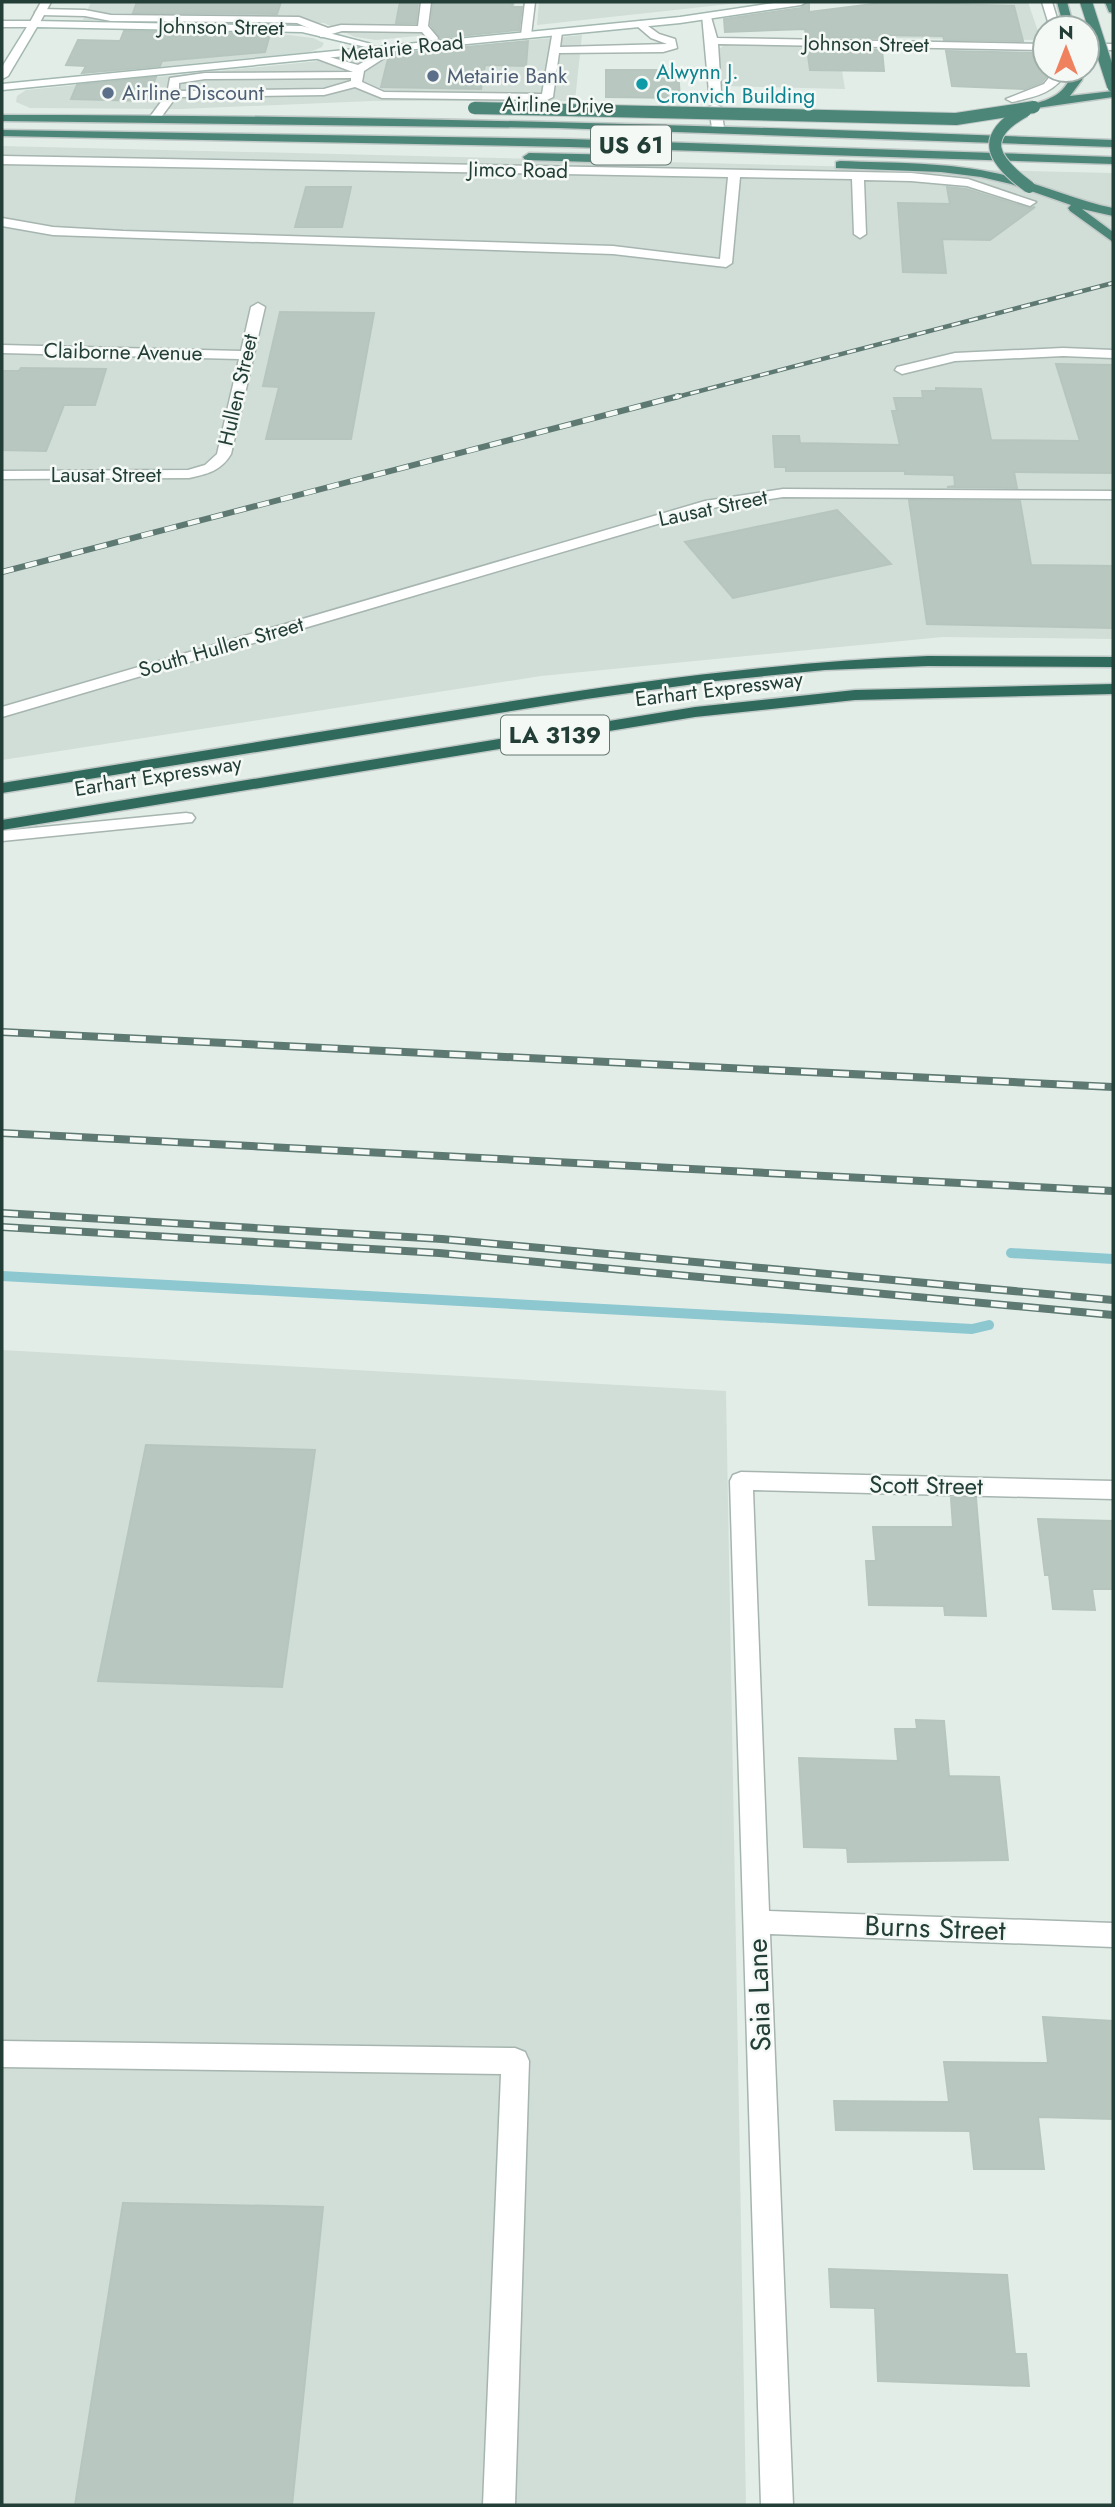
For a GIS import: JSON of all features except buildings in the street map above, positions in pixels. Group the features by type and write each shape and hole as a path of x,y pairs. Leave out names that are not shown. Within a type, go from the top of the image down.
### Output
{"highway":[{"path":"1086,2 1113,86"},
{"path":"1110,2 1113,10"},
{"path":"1061,100 1073,84"},
{"path":"155,118 368,108 474,108 956,119 1061,100 1113,94"},
{"path":"1029,187 1001,166 994,155 993,144 996,133 1005,123 1034,107"},
{"name":"Airline Drive","path":"2,118 155,118 718,128 1113,144"},
{"name":"Airline Drive","path":"2,133 782,149 1113,161"},
{"path":"149,135 249,146 388,153"},
{"path":"471,155 819,164 955,171 1000,178 1063,201 1113,212"},
{"path":"1063,201 1113,238"},
{"name":"Earhart Expressway","path":"2,788 572,696 716,676 825,665 928,661 1113,662"},
{"name":"Earhart Expressway","path":"2,825 695,712 855,695 1113,689"}],"street":[{"path":"426,2 425,29 438,44"},
{"path":"526,35 530,2"},
{"name":"Metairie Road","path":"2,87 173,75 315,56 706,17 801,2"},
{"path":"2,76 43,7 111,18 246,23"},
{"path":"706,17 712,41 715,92"},
{"name":"Johnson Street","path":"2,24 246,23 302,29 368,44 438,44"},
{"path":"554,50 663,49 673,46 671,41 655,36 641,24"},
{"path":"315,56 333,46 327,35 341,28 425,29"},
{"path":"315,56 358,75 382,94 547,97 557,32"},
{"name":"Johnson Street","path":"712,41 1031,47"},
{"path":"173,94 324,92 358,75 391,49"},
{"path":"155,118 173,94 173,75 358,75"},
{"path":"1012,99 1052,84"},
{"path":"715,107 718,128"},
{"name":"Jimco Road","path":"2,160 858,176 904,182 968,183 1030,202"},
{"path":"2,222 53,231 613,250 726,263 734,174"},
{"path":"858,176 860,233"},
{"name":"Hullen Street","path":"210,468 219,462 224,454 258,307"},
{"name":"Claiborne Avenue","path":"2,349 245,355"},
{"path":"902,370 955,357 1052,353 1113,354"},
{"name":"Lausat Street","path":"2,475 154,476 189,474 210,468"},
{"name":"Lausat Street","path":"326,616 710,504 783,494 1113,495"},
{"name":"South Hullen Street","path":"2,712 326,616"},
{"path":"2,836 186,818"},
{"name":"Scott Street","path":"741,1484 741,1481 1113,1490"},
{"name":"Saia Lane","path":"741,1484 777,2505"},
{"name":"Burns Street","path":"756,1922 1113,1935"},
{"path":"2,2054 515,2061 499,2505"}],"shaded area":[{"path":"91,2 515,2 511,27 376,40 355,37 324,23 83,20"},
{"path":"539,2 748,2 537,25"},
{"path":"875,2 1028,2 1032,14 1031,40 894,38 895,6"},
{"path":"125,31 280,34 313,38 324,43 322,47 310,52 108,72"},
{"path":"582,35 575,101 372,101 180,109 30,108 16,102 17,96 26,90"},
{"path":"726,44 838,46 845,89 720,86 719,49"},
{"path":"2,146 1113,173 1113,639 943,637 541,676 2,760"},
{"path":"2,1350 726,1391 746,2505 2,2505"}],"waterway":[{"path":"1011,1253 1113,1259"},
{"path":"2,1276 972,1329 989,1325"}],"railway":[{"path":"673,398 1113,283"},
{"path":"2,572 679,396"},
{"path":"2,1032 1113,1087"},
{"path":"2,1133 1113,1191"},
{"path":"2,1213 442,1239 1113,1300"},
{"path":"2,1227 439,1253 1113,1315"}],"place":[{"name":"Metairie Bank","path":"433,76"},
{"name":"Alwynn J. Cronvich Building","path":"642,84"},
{"name":"Airline Discount","path":"108,93"}]}
